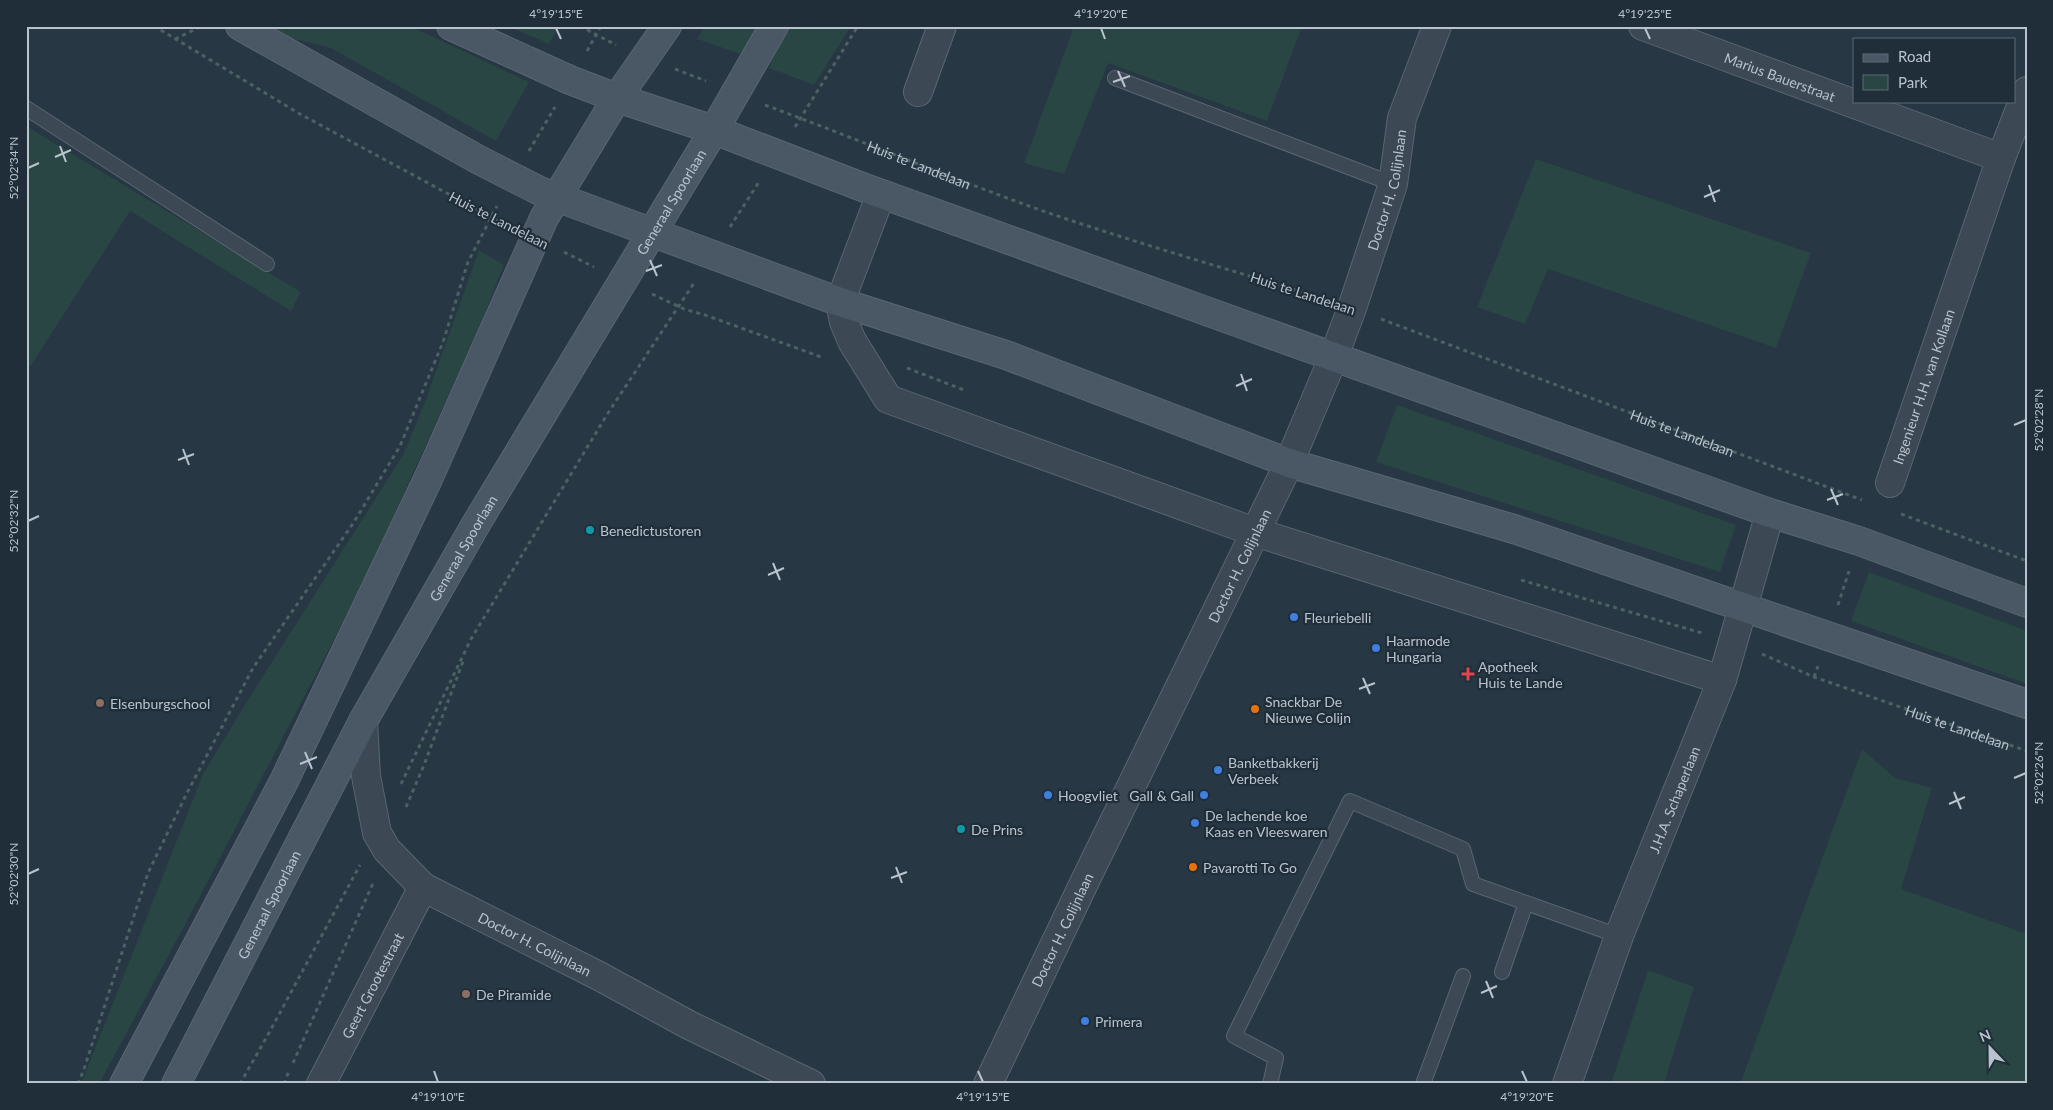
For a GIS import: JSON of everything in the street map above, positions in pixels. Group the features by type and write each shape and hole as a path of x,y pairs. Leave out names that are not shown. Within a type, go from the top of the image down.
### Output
{"street":[{"path":"240,26 513,178 556,197 840,302 1006,355 1289,463 1514,529 2027,704"},
{"path":"451,26 570,80 617,98 714,130 881,194 1770,512 1859,541 2027,603"},
{"path":"124,1084 284,781 428,479 535,239 556,197 617,98 644,57 668,26"},
{"name":"Generaal Spoorlaan","path":"176,1084 363,720 476,524 714,130 774,26"},
{"path":"918,92 942,26"},
{"name":"Doctor H. Colijnlaan","path":"988,1084 1289,463 1352,308 1393,184 1402,118 1436,26"},
{"name":"Marius Bauerstraat","path":"1643,26 2001,158"},
{"name":"Ingenieur H.H. van Kollaan","path":"1890,483 2001,158 2027,91"},
{"path":"881,194 840,302 840,311 847,330 888,399 1255,532 1722,680"},
{"name":"J.H.A. Schaperlaan","path":"1567,1084 1619,936 1722,680 1770,512"},
{"name":"Doctor H. Colijnlaan","path":"363,720 366,776 377,833 387,850 423,887 599,976 689,1025 811,1084"},
{"name":"Geert Grootestraat","path":"321,1084 423,887"}],"lane":[{"path":"1115,78 1393,184"},
{"path":"26,108 267,264"},
{"path":"1270,1084 1276,1058 1234,1036 1350,801 1463,849 1473,884 1619,936"},
{"path":"1502,972 1526,903"},
{"path":"1423,1084 1463,976"}],"path":[{"name":"Huis te Landelaan","path":"154,26 300,114 490,218 679,307 827,359 904,367 968,391"},
{"name":"Huis te Landelaan","path":"580,26 625,50 887,151 930,170 1042,210 1352,308 1872,504"},
{"path":"78,1084 148,873 187,793 253,668 354,522 400,446 443,342 468,262 490,218 602,26"},
{"path":"471,639 608,413 712,256 858,26"},
{"path":"175,39 200,27"},
{"name":"Ingenieur H.H. van Kollaan","path":"1872,504 1890,483"},
{"path":"1899,514 2027,561"},
{"path":"1814,677 1859,541"},
{"name":"Huis te Landelaan","path":"1513,577 1732,641 1814,677 2027,751"}],"green space":[{"path":"270,26 410,26 529,82 496,141 331,48 291,38"},
{"path":"508,26 559,26 549,44"},
{"path":"705,26 764,26 746,56 697,39"},
{"path":"785,26 851,26 814,85 769,68"},
{"path":"1074,26 1302,26 1267,121 1108,63 1064,174 1024,163"},
{"path":"26,126 301,292 291,311 130,211 30,367 26,361"},
{"path":"1536,159 1811,253 1776,348 1548,269 1525,324 1477,307"},
{"path":"479,250 504,265 478,330 360,590 186,923 99,1084 81,1084 203,774 403,455 425,402"},
{"path":"1397,405 1736,525 1720,572 1376,462"},
{"path":"1869,572 2027,631 2027,684 1851,621"},
{"path":"1862,749 1895,778 1932,788 1901,889 2027,934 2027,1084 1740,1084"},
{"path":"1648,970 1694,987 1664,1084 1611,1084"}],"place":[{"name":"Benedictustoren","path":"590,530"},
{"name":"Fleuriebelli","path":"1294,617"},
{"name":"Haarmode Hungaria","path":"1376,648"},
{"name":"Apotheek Huis te Lande","path":"1468,674"},
{"name":"Elsenburgschool","path":"100,703"},
{"name":"Snackbar De Nieuwe Colijn","path":"1255,709"},
{"name":"Banketbakkerij Verbeek","path":"1218,770"},
{"name":"Hoogvliet","path":"1048,795"},
{"name":"Gall & Gall","path":"1204,795"},
{"name":"De lachende koe Kaas en Vleeswaren","path":"1195,823"},
{"name":"De Prins","path":"961,829"},
{"name":"Pavarotti To Go","path":"1193,867"},
{"name":"De Piramide","path":"466,994"},
{"name":"Primera","path":"1085,1021"}]}
